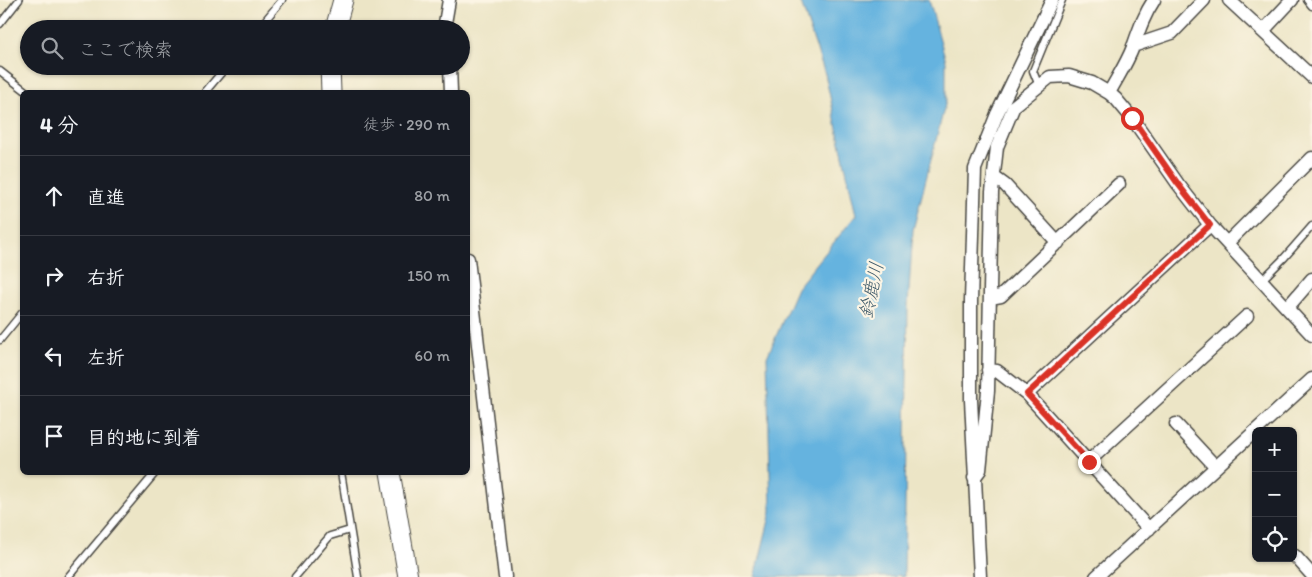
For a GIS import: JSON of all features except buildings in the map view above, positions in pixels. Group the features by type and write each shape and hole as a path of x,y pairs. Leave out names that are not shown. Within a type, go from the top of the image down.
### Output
{"street":[{"path":"337,20 343,0"},
{"path":"446,20 449,0"},
{"path":"980,577 970,400 975,169 996,114 1052,0"},
{"path":"1109,93 1133,46 1146,12 1154,0"},
{"path":"1133,46 1172,33 1204,0"},
{"path":"1230,0 1312,77"},
{"path":"1263,31 1292,0"},
{"path":"330,75 331,90"},
{"path":"450,75 451,90"},
{"path":"974,478 980,470 988,370 994,177 997,147 1014,106 1050,76 1069,76 1092,83 1109,93 1132,118 1174,179 1210,225 1312,335"},
{"path":"1227,243 1312,158"},
{"path":"994,177 1006,185 1058,242"},
{"path":"990,298 1001,296 1119,184"},
{"path":"1027,394 1210,225"},
{"path":"470,276 505,577"},
{"path":"1287,308 1312,281"},
{"path":"1089,462 1247,316"},
{"path":"988,370 997,371 1027,394 1149,529"},
{"path":"1096,577 1312,379"},
{"path":"1176,424 1216,467"},
{"path":"391,475 408,577"},
{"path":"1297,558 1312,575"}],"lane":[{"path":"0,24 20,0"},
{"path":"265,20 282,0"},
{"path":"1039,86 1032,71 1062,0"},
{"path":"1306,0 1312,6"},
{"path":"0,71 24,90"},
{"path":"207,90 219,75"},
{"path":"1262,280 1312,226"},
{"path":"0,340 20,315"},
{"path":"68,577 153,475"},
{"path":"341,475 358,577"},
{"path":"295,577 330,536 350,530"}],"water":[{"name":"鈴鹿川","path":"800,0 929,0 946,61 946,101 913,230 908,305 904,577 897,575 895,577 755,577 771,512 767,357 797,288 856,215 825,74"}],"route":[{"path":"1089,462 1027,394 1210,225 1178,184 1132,118"}]}
